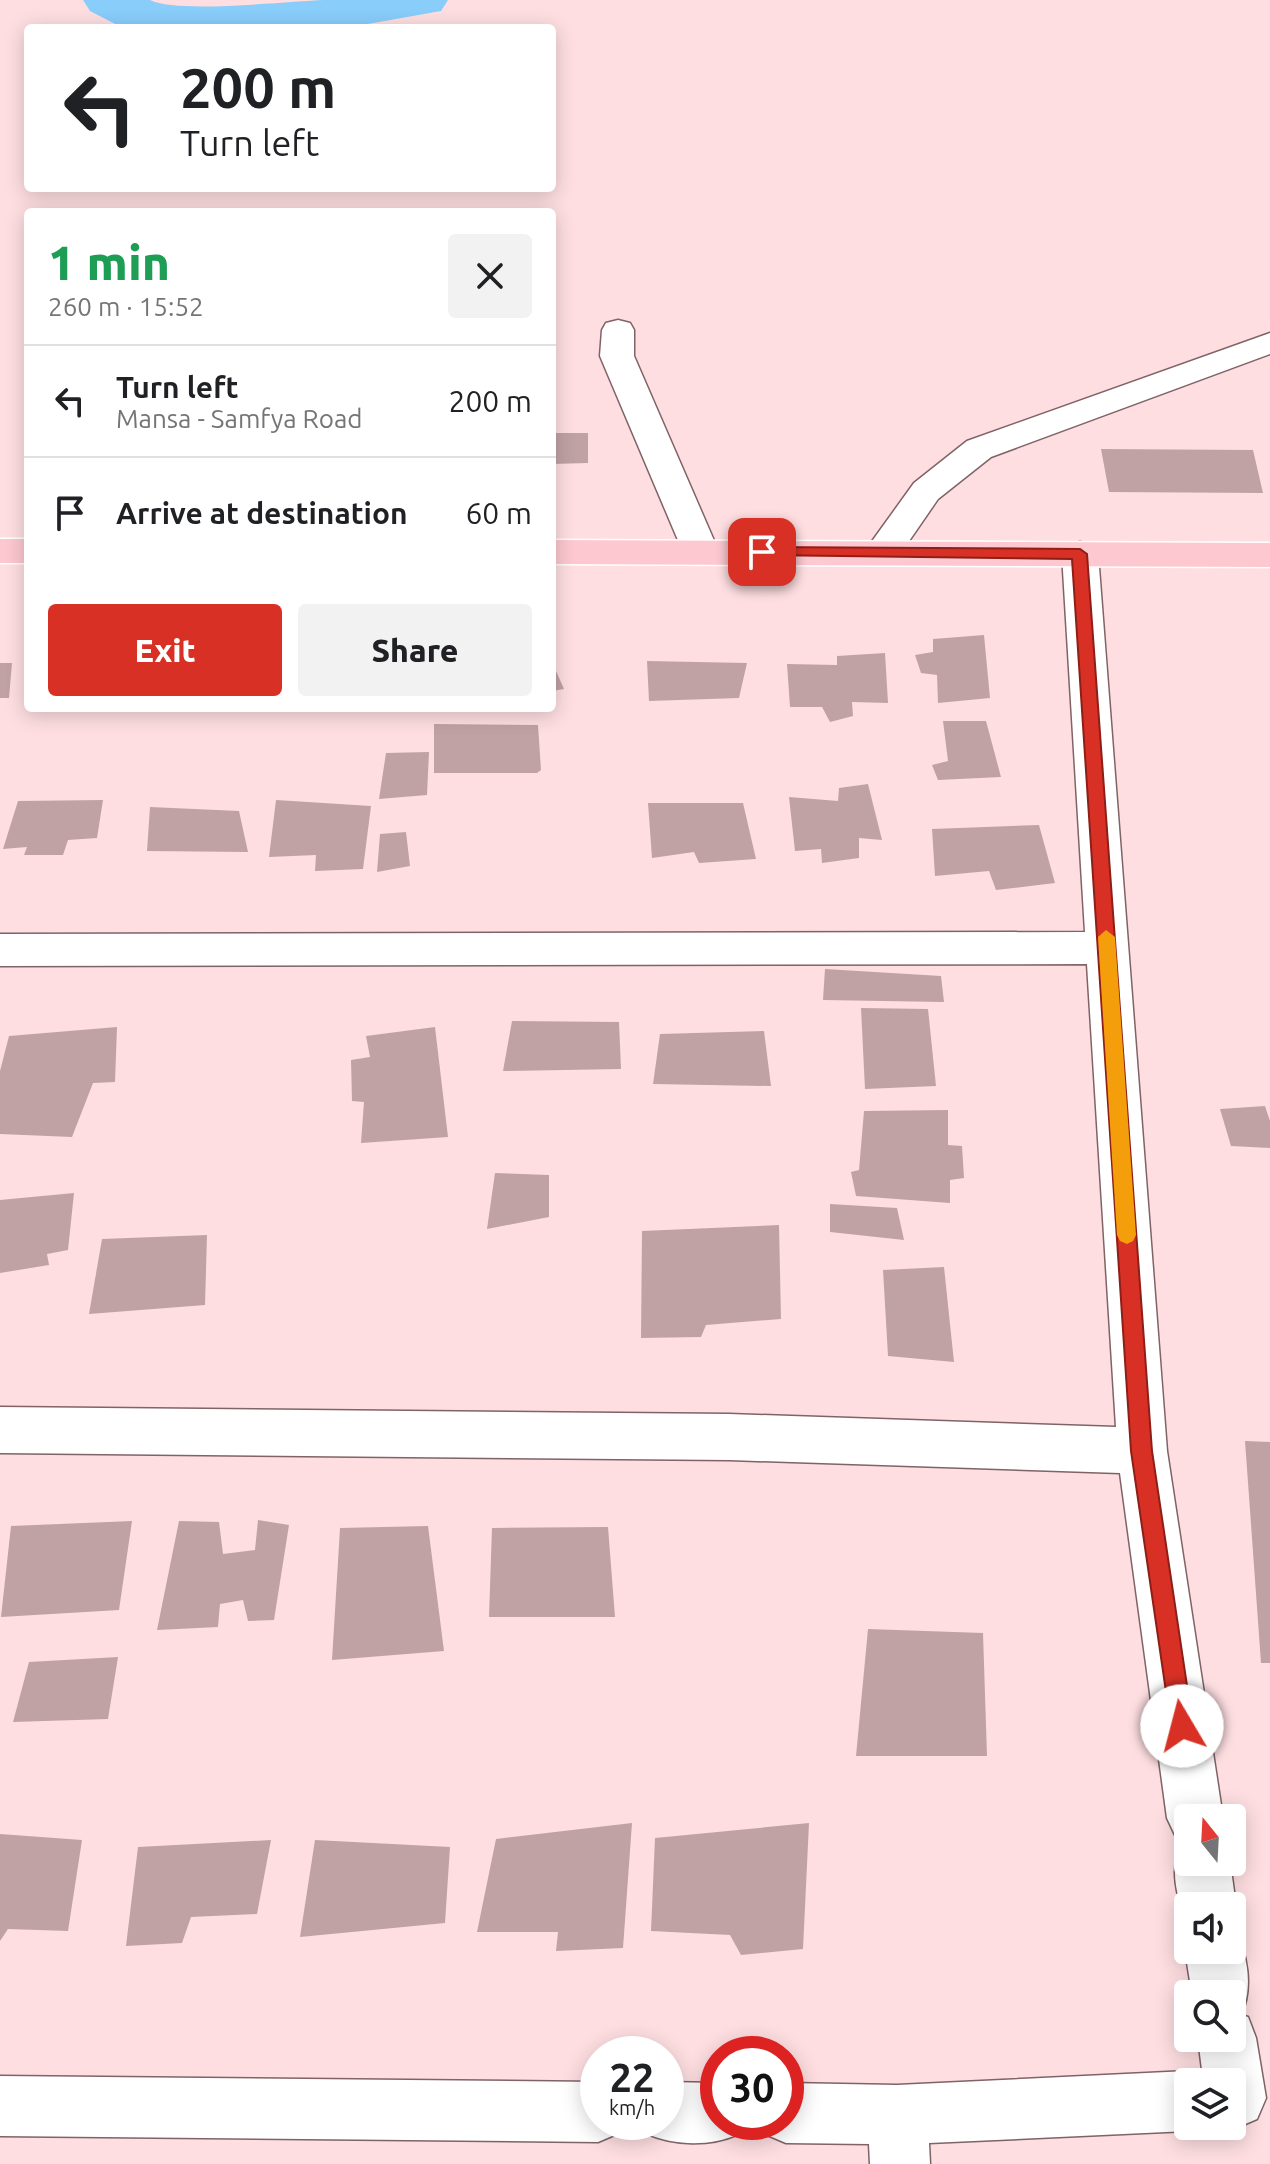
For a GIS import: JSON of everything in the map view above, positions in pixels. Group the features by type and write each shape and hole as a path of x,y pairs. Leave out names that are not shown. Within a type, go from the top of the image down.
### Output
{"main road":[{"path":"0,551 24,551"},
{"path":"556,552 1270,555"}],"street":[{"path":"618,330 617,356 701,552"},
{"path":"883,551 926,491 979,449 1270,343"},
{"path":"1080,554 1142,1451 1193,1804"},
{"path":"0,950 1107,948"},
{"path":"0,1430 729,1437 1142,1451"},
{"path":"0,2106 580,2112"},
{"path":"804,2117 898,2139 1174,2106"}],"building":[{"path":"556,433 588,433 588,463 556,464"},
{"path":"1101,449 1253,450 1263,493 1109,492"},
{"path":"984,635 990,698 938,703 937,675 921,673 915,655 933,652 933,639"},
{"path":"885,653 888,703 852,702 853,716 830,722 822,707 790,707 787,664 837,665 837,656"},
{"path":"647,661 747,663 739,698 649,701"},
{"path":"0,663 12,663 9,698 0,698"},
{"path":"556,671 564,689 556,690"},
{"path":"943,721 986,721 1001,777 938,780 932,765 948,761"},
{"path":"434,724 538,725 541,770 537,773 434,773"},
{"path":"429,752 427,795 379,799 386,753"},
{"path":"868,784 882,840 859,838 859,858 822,863 821,849 795,851 789,797 838,801 839,788"},
{"path":"103,800 97,838 68,840 63,855 24,855 27,847 3,849 18,801"},
{"path":"276,800 371,806 363,869 315,871 316,855 269,857"},
{"path":"648,803 743,803 756,859 699,863 694,852 652,858"},
{"path":"150,807 239,811 248,852 147,851"},
{"path":"1039,825 1055,883 996,890 989,871 935,876 932,829"},
{"path":"406,832 410,866 377,872 380,834"},
{"path":"825,969 941,976 944,1002 823,1000"},
{"path":"861,1008 928,1009 936,1086 865,1089"},
{"path":"512,1021 619,1022 621,1069 503,1071"},
{"path":"117,1027 115,1082 93,1083 72,1137 0,1134 0,1071 9,1036"},
{"path":"435,1027 448,1137 361,1143 364,1102 352,1101 351,1060 370,1057 366,1036"},
{"path":"764,1031 771,1086 653,1084 660,1034"},
{"path":"1265,1106 1270,1121 1270,1148 1231,1146 1220,1109"},
{"path":"948,1110 948,1145 962,1146 964,1178 950,1180 950,1203 856,1196 851,1172 859,1170 864,1111"},
{"path":"495,1173 549,1175 549,1217 487,1229"},
{"path":"74,1193 68,1250 47,1254 49,1265 0,1273 0,1200"},
{"path":"830,1204 897,1208 904,1240 830,1232"},
{"path":"779,1225 781,1319 706,1325 701,1337 641,1338 642,1231"},
{"path":"207,1235 205,1305 89,1314 102,1239"},
{"path":"944,1267 954,1362 888,1356 883,1270"},
{"path":"1245,1441 1270,1442 1270,1663 1261,1663"},
{"path":"258,1520 289,1525 274,1620 248,1621 243,1600 220,1604 218,1627 157,1630 179,1521 219,1522 223,1554 255,1550"},
{"path":"132,1521 119,1610 1,1617 11,1526"},
{"path":"428,1526 444,1651 332,1660 340,1528"},
{"path":"608,1527 615,1617 489,1617 492,1528"},
{"path":"868,1629 983,1633 987,1756 856,1756"},
{"path":"118,1657 108,1719 13,1722 29,1662"},
{"path":"632,1823 623,1948 556,1951 558,1932 477,1932 496,1839"},
{"path":"809,1823 803,1949 741,1955 730,1935 651,1931 655,1838"},
{"path":"0,1834 82,1840 68,1931 8,1929 0,1941"},
{"path":"271,1840 257,1914 191,1917 182,1943 126,1946 138,1847"},
{"path":"315,1840 450,1847 445,1923 300,1937"}],"waterway":[{"path":"109,0 149,20 214,21 313,17 422,0"}],"slow traffic":[{"path":"1106,937 1127,1235"}],"route":[{"path":"762,552 1080,554 1142,1451 1182,1726"}]}
